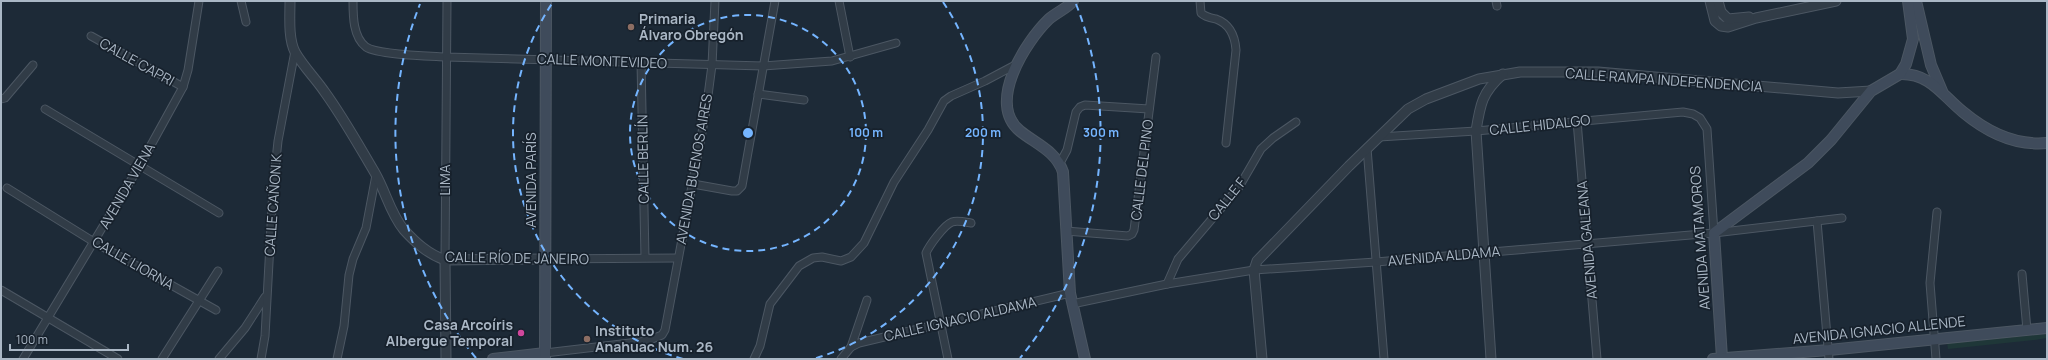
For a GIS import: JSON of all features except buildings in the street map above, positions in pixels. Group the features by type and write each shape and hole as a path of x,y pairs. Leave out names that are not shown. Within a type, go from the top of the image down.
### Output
{"main road":[{"name":"AVENIDA PARÍS","path":"545,356 544,259 546,1"},
{"path":"1076,1 1061,9 1036,35 1017,64 1008,88 1006,99 1012,121 1018,130 1051,153 1060,163 1064,182 1070,293 1085,359"},
{"path":"1714,233 1814,158 1831,140 1871,91 1900,74 1906,64 1913,39 1908,1"},
{"path":"1916,1 1931,65 1942,92"},
{"path":"1900,74 1913,74 1924,79 1942,92 1964,113 1998,135 2015,142 2031,145 2047,143"},
{"name":"AVENIDA MATAMOROS","path":"1714,233 1719,359"},
{"name":"AVENIDA IGNACIO ALLENDE","path":"1719,359 1829,354 1935,339 2047,328"},
{"path":"493,359 545,356"}],"street":[{"name":"AVENIDA VIENA","path":"23,359 140,165 183,87 188,70 199,1"},
{"path":"241,1 246,22"},
{"path":"290,1 292,41 295,51"},
{"name":"CALLE MONTEVIDEO","path":"353,1 354,26 358,38 367,48 446,57 763,66 818,63 850,57 896,43"},
{"name":"LIMA","path":"446,359 445,260 447,1"},
{"name":"AVENIDA BUENOS AIRES","path":"545,356 648,342 662,335 665,330 712,65 715,1"},
{"path":"692,184 732,191 740,190 775,1"},
{"path":"839,1 850,57"},
{"path":"1200,1 1201,13 1224,23 1234,35 1236,50 1226,143"},
{"path":"1710,1 1715,21 1721,26 1728,27 1756,18 1836,1"},
{"path":"1718,1 1724,16 1728,19 1756,18"},
{"name":"CALLE CAPRI","path":"91,36 183,87"},
{"name":"CALLE RÍO DE JANEIRO","path":"295,51 324,91 376,175 395,217 404,229 430,254 445,260 645,257 678,258"},
{"name":"CALLE CAÑON K","path":"261,359 265,336 266,297 278,141 295,51"},
{"path":"1060,163 1067,150 1076,112 1080,107 1085,105 1149,109 1156,57"},
{"name":"CALLE BERLÍN","path":"641,62 645,257"},
{"path":"754,359 760,346 770,304 799,266 813,258 822,257 841,261 851,257 864,243 894,182 928,130 944,101 950,96 985,81 1017,64"},
{"path":"1,99 5,98 33,65"},
{"name":"CALLE RAMPA INDEPENDENCIA","path":"1254,270 1256,261 1367,148 1408,109 1419,102 1479,79 1503,74 1536,71 1610,73 1820,92 1871,91"},
{"path":"1491,359 1476,132 1481,106 1486,91 1503,74"},
{"path":"758,94 804,100"},
{"path":"45,109 219,213"},
{"name":"CALLE DEL PINO","path":"1066,231 1128,236 1132,234 1134,230 1149,109"},
{"name":"CALLE HIDALGO","path":"1379,137 1476,132 1577,121 1683,112 1693,114 1700,118"},
{"name":"AVENIDA MATAMOROS","path":"1700,118 1708,129 1714,233"},
{"name":"AVENIDA GALEANA","path":"1577,121 1597,359"},
{"name":"CALLE F","path":"1166,284 1178,259 1239,187 1264,146 1296,122"},
{"path":"1367,148 1384,359"},
{"path":"337,359 344,326 349,275 353,259 366,228 376,175"},
{"name":"CALLE LIORNA","path":"7,188 94,242 216,310"},
{"path":"1936,359 1930,283 1937,212"},
{"name":"AVENIDA ALDAMA","path":"1072,304 1166,284 1254,270 1376,262 1587,242 1714,233 1842,218"},
{"path":"948,359 926,253 928,248 948,225 957,221 971,223"},
{"path":"1817,221 1829,354"},
{"path":"1254,270 1262,359"},
{"path":"162,359 218,271"},
{"path":"2022,274 2027,330"},
{"path":"1,290 118,359"},
{"name":"CALLE IGNACIO ALDAMA","path":"851,347 859,343 940,323 1070,293"},
{"path":"219,359 245,328 266,297"},
{"path":"841,359 851,347 856,327 867,300"}],"green space":[{"path":"2047,334 2047,338 2035,340 1948,349 1947,343"}],"place":[{"name":"Primaria Álvaro Obregón","path":"631,27"},
{"name":"Casa Arcoíris Albergue Temporal","path":"521,333"},
{"name":"Instituto Anahuac Num. 26","path":"587,339"}]}
